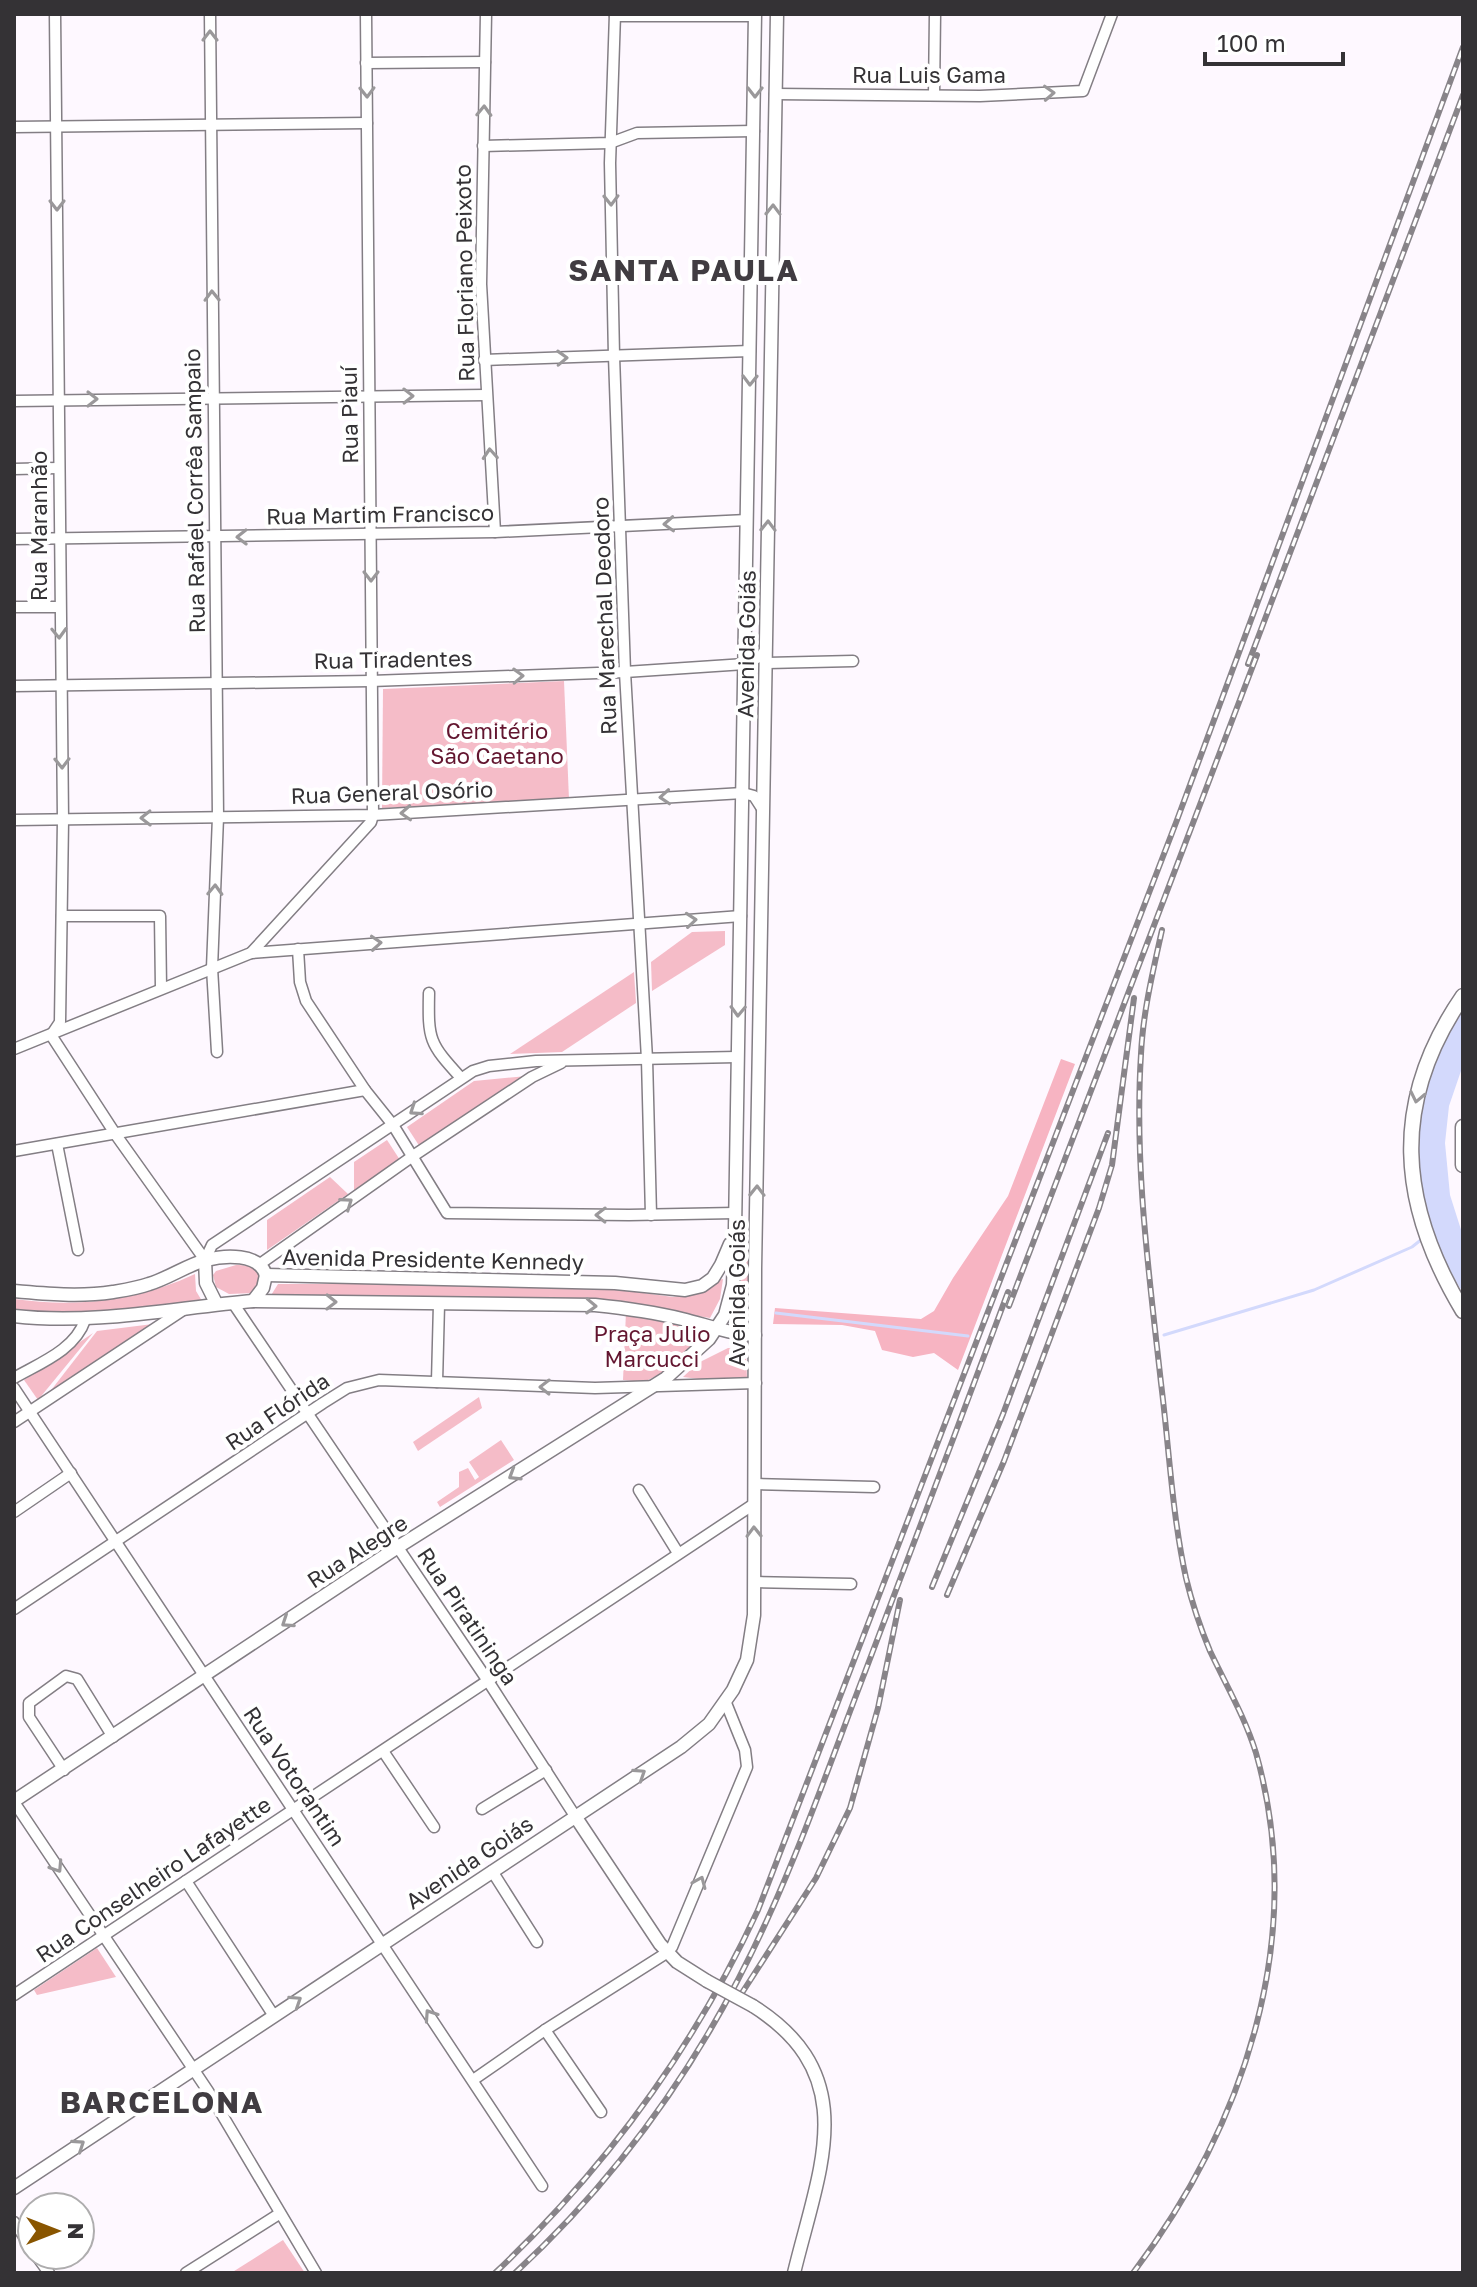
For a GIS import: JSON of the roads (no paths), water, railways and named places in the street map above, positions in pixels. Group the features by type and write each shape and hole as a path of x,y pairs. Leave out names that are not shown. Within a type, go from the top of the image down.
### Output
{"highway":[{"path":"1463,996 1444,1024 1426,1063 1412,1124 1410,1149 1421,1224 1446,1283 1463,1311"},
{"path":"1463,1127 1463,1165"}],"main road":[{"name":"Avenida Goiás","path":"14,2188 689,1742 726,1703 741,1675 752,1640 755,1582 755,1269 777,14"},
{"name":"Avenida Goiás","path":"716,1330 732,1295 735,1230 755,15"},
{"path":"735,1213 750,1218 755,1269"},
{"name":"Avenida Presidente Kennedy","path":"14,1291 54,1295 109,1293 151,1284 205,1260 247,1259 263,1269 615,1283 685,1290 702,1286 713,1278 735,1230"},
{"path":"205,1260 206,1283 216,1303"},
{"path":"253,1301 263,1288 263,1269"},
{"name":"Avenida Presidente Kennedy","path":"14,1316 85,1320 253,1301 614,1307 677,1318 716,1330 755,1335"},
{"name":"Rua Alegre","path":"14,1802 398,1547 651,1388 680,1366 716,1330"},
{"name":"Rua Piratininga","path":"575,1816 677,1962 774,2019 802,2047 819,2080 825,2109 823,2153 794,2273"}],"street":[{"name":"Rua Maranhão","path":"51,1035 60,1022 63,820 55,14"},
{"name":"Rua Rafael Corrêa Sampaio","path":"210,14 218,817 212,968 217,1052"},
{"name":"Rua Piauí","path":"366,14 373,815"},
{"name":"Rua Floriano Peixoto","path":"486,14 481,284 495,532"},
{"path":"934,95 935,14"},
{"name":"Rua Luis Gama","path":"775,94 934,95 1083,91 1112,14"},
{"path":"615,15 755,15"},
{"name":"Rua Marechal Deodoro","path":"615,15 610,143 614,356 631,800 647,1059 651,1215"},
{"path":"366,63 485,62"},
{"path":"14,127 367,123"},
{"path":"483,146 610,143 637,133 754,131"},
{"path":"484,360 750,351"},
{"path":"14,401 486,395"},
{"path":"14,469 58,468"},
{"name":"Rua Martim Francisco","path":"14,539 495,532 747,520"},
{"path":"14,607 59,607"},
{"path":"745,664 761,656 767,647"},
{"path":"767,663 853,661"},
{"name":"Rua Tiradentes","path":"14,686 371,681 625,672 745,664"},
{"path":"743,793 754,796 763,811"},
{"name":"Rua General Osório","path":"14,820 373,815 743,793"},
{"path":"251,953 366,829 373,815"},
{"path":"62,916 160,916 161,988"},
{"path":"14,1049 251,953 741,916"},
{"path":"298,949 300,982 306,1001 365,1090 393,1125 447,1213 735,1213"},
{"path":"429,993 431,1040 461,1078"},
{"path":"51,1035 116,1135 205,1260 212,1245 480,1068 566,1060 737,1057"},
{"path":"263,1269 413,1156 532,1077 566,1060"},
{"path":"520,1062 529,1069 532,1077"},
{"path":"14,1151 365,1090"},
{"path":"57,1144 78,1250"},
{"name":"Rua Piratininga","path":"233,1303 488,1681 575,1816"},
{"path":"437,1382 439,1304"},
{"path":"14,1422 188,1307"},
{"path":"14,1378 69,1345 78,1337 85,1320"},
{"name":"Rua Flórida","path":"14,1609 347,1388 362,1382 401,1380 537,1387 651,1388 756,1383"},
{"name":"Rua Votorantim","path":"14,1388 295,1808 381,1944 542,2186"},
{"path":"14,1512 71,1473"},
{"path":"754,1484 874,1487"},
{"path":"639,1490 678,1553"},
{"name":"Rua Conselheiro Lafayette","path":"14,1995 754,1504"},
{"path":"755,1582 851,1584"},
{"path":"64,1770 29,1717 27,1708 29,1703 66,1676 77,1679 113,1737"},
{"path":"473,2080 668,1952 677,1939 747,1767 745,1750 726,1703"},
{"path":"383,1751 434,1827"},
{"path":"482,1809 546,1770"},
{"path":"14,1802 193,2069 316,2273"},
{"path":"492,1871 537,1942"},
{"path":"186,1881 274,2016"},
{"path":"545,2030 601,2112"},
{"path":"186,2273 279,2214"}],"water":[{"path":"1463,1011 1463,1065 1449,1106 1445,1143 1450,1195 1463,1236 1463,1293 1444,1258 1430,1222 1421,1187 1418,1152 1420,1117 1428,1082 1443,1046"}],"waterway":[{"path":"1164,1335 1314,1290 1412,1247 1422,1239"},
{"path":"776,1313 968,1336"}],"railway":[{"path":"495,2273 574,2192 644,2104 705,2010 758,1910 1177,820 1463,47"},
{"path":"1248,664 1463,95"},
{"path":"1009,1306 1257,655"},
{"path":"1133,2273 1173,2215 1207,2155 1235,2092 1256,2026 1269,1959 1274,1891 1270,1822 1256,1753 1196,1615 1181,1554 1174,1505 1148,1260 1139,1136 1142,1038 1162,930"},
{"path":"947,1595 1004,1461 1099,1208 1112,1165 1134,998"},
{"path":"932,1587 1003,1414 1108,1133"},
{"path":"515,2273 554,2235 626,2153 689,2064 743,1969 806,1828 1008,1292"},
{"path":"740,1996 816,1878 850,1808 878,1708 900,1600"}],"district":[{"name":"SANTA PAULA","path":"684,270"},
{"name":"BARCELONA","path":"162,2102"}],"park label":[{"name":"Cemitério São Caetano","path":"497,742"},
{"name":"Praça Julio Marcucci","path":"652,1346"}]}
